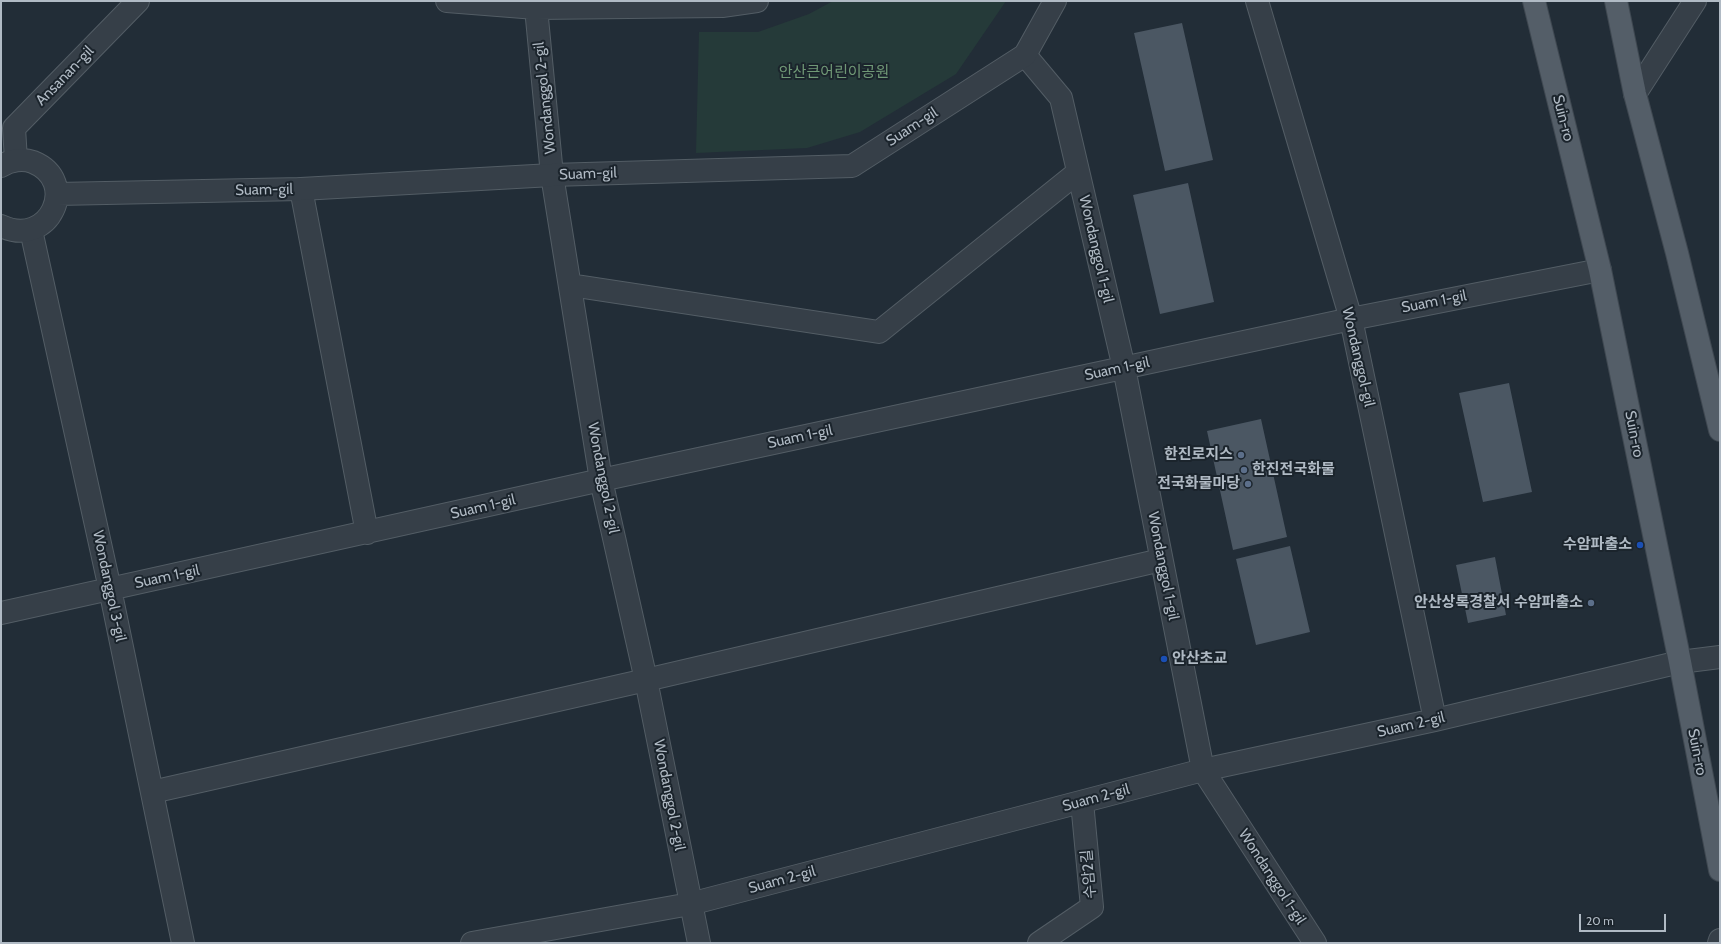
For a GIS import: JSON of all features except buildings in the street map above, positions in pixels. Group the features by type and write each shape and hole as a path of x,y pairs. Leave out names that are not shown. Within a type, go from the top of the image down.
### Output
{"main road":[{"name":"Suin-ro","path":"1534,1 1600,270 1680,662 1720,870"},
{"path":"1616,1 1635,94 1677,253 1720,430"}],"street":[{"name":"Ansanan-gil","path":"9,163 14,128 138,1"},
{"path":"447,1 536,8 722,6 757,1"},
{"name":"Suam-gil","path":"57,194 301,189 552,175 852,166 1025,55 1055,1"},
{"name":"Wondanggol-gil","path":"1257,1 1351,319 1434,720"},
{"path":"1635,94 1694,1"},
{"name":"Wondanggol 2-gil","path":"536,8 552,175 601,480 646,680 699,943"},
{"name":"Wondanggol 1-gil","path":"1025,55 1061,98 1124,368 1203,770 1315,943"},
{"path":"1,226 10,230 20,231 31,230 42,225 50,216 55,206 57,194 54,182 48,172 39,165 28,160 9,163"},
{"path":"570,285 878,332 1078,172"},
{"path":"301,189 367,533"},
{"name":"Wondanggol 3-gil","path":"31,230 110,589 183,943"},
{"name":"Suam 1-gil","path":"1,613 601,480 1351,319 1600,270"},
{"path":"152,792 646,680 1162,560"},
{"name":"Suam 2-gil","path":"472,943 690,904 1203,770 1434,720 1680,662 1720,657"},
{"name":"수암2길","path":"1039,943 1092,907 1082,802"}],"green space":[{"name":"안산큰어린이공원","path":"833,1 1006,1 956,74 860,132 807,148 696,153 699,32 758,32 809,14"}],"place":[{"name":"한진로지스","path":"1241,455"},
{"name":"한진전국화물","path":"1244,470"},
{"name":"전국화물마당","path":"1248,484"},
{"name":"수암파출소","path":"1640,545"},
{"name":"안산상록경찰서 수암파출소","path":"1591,603"},
{"name":"안산초교","path":"1164,659"}]}
